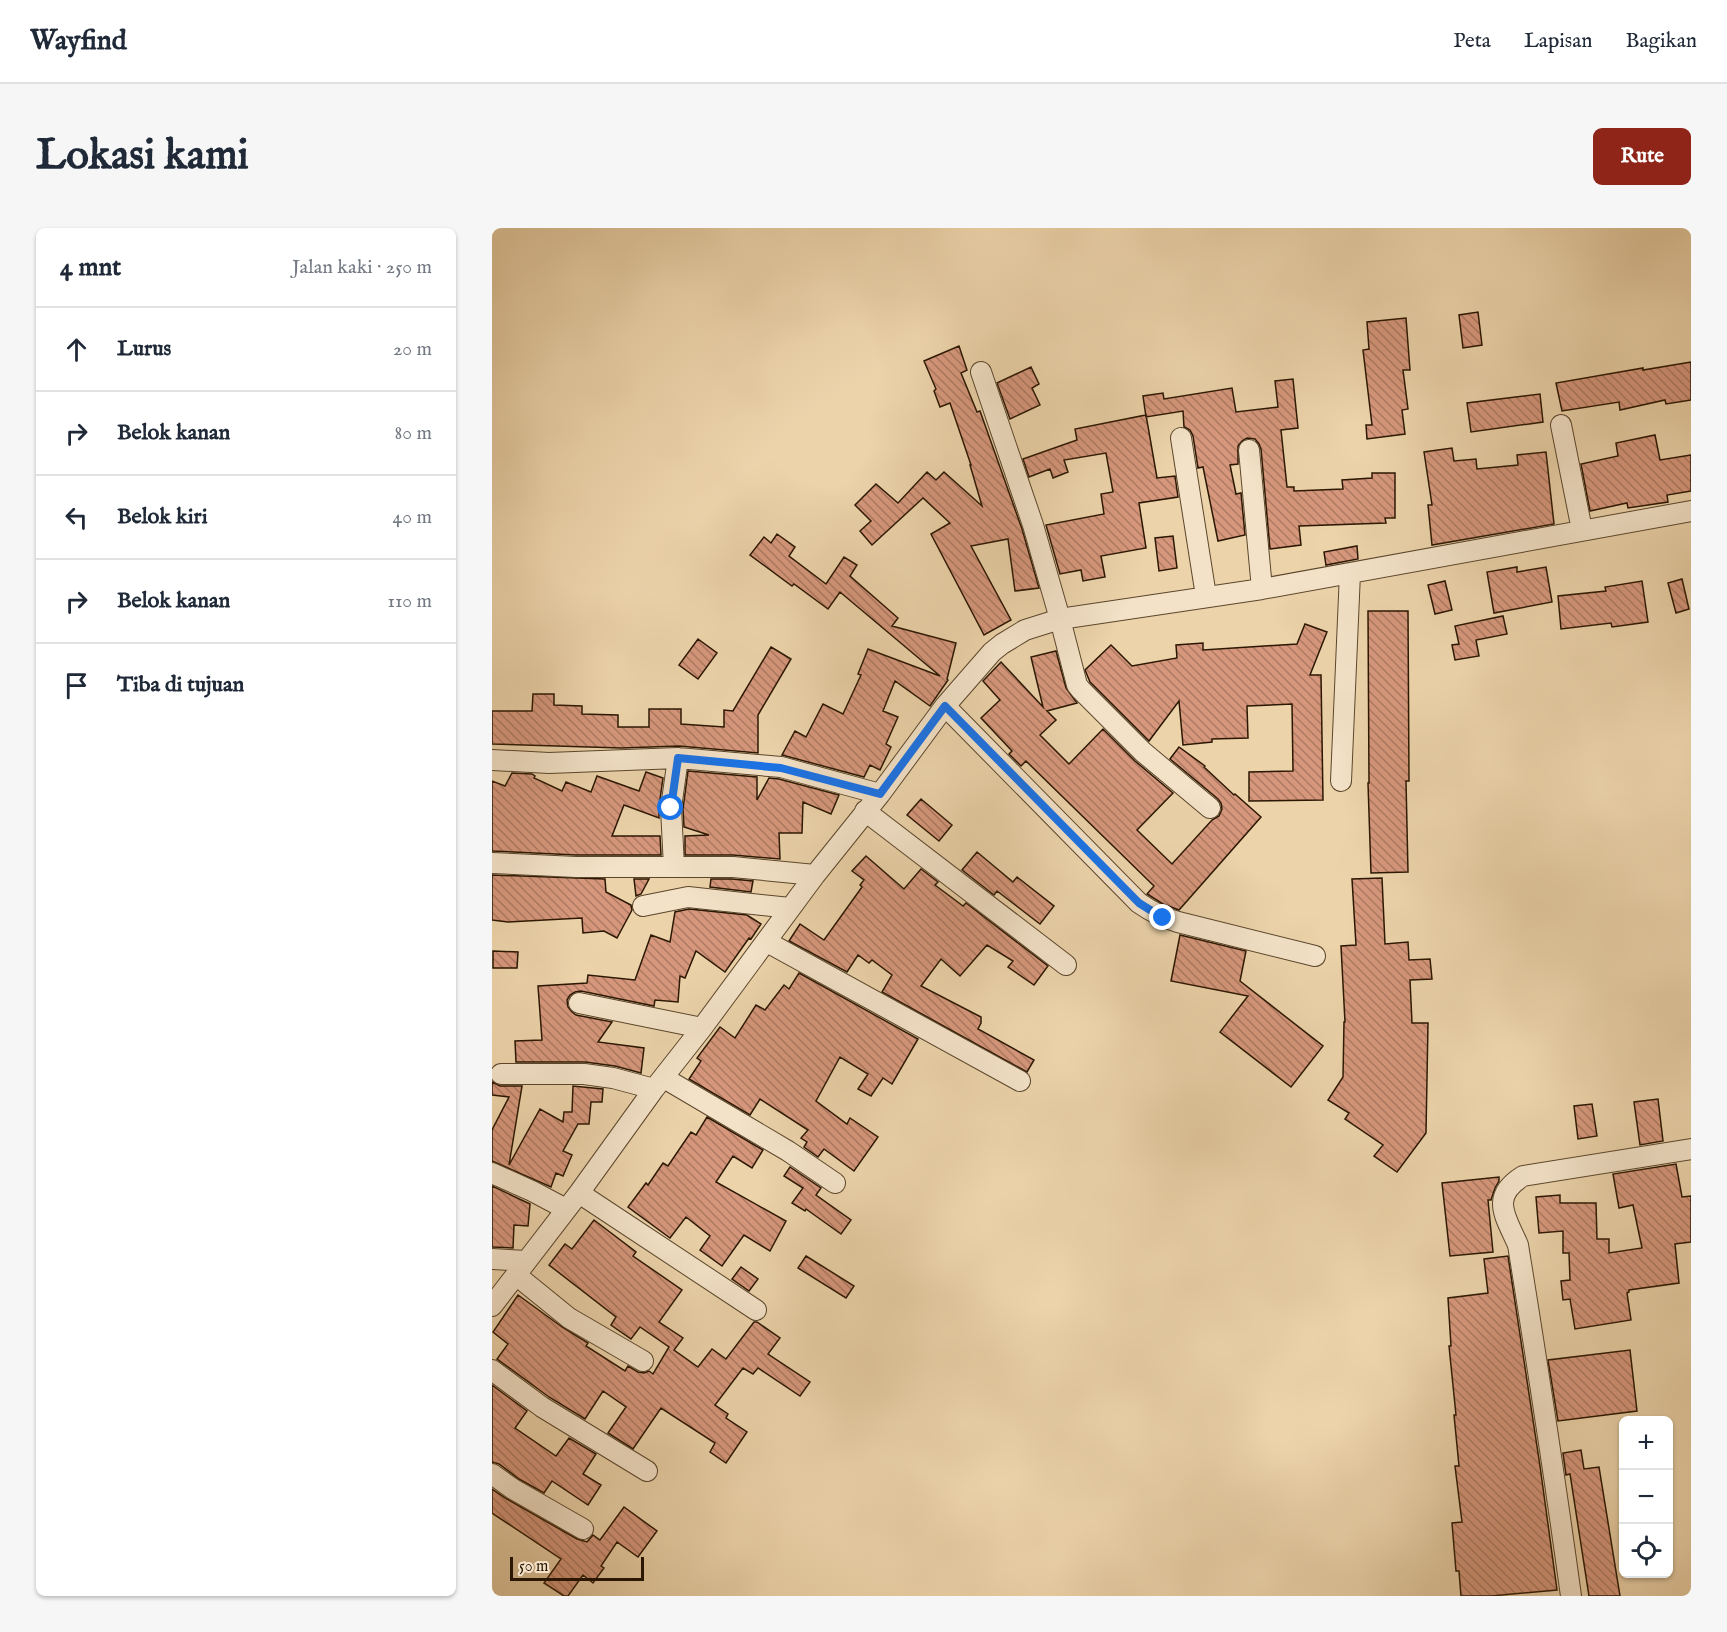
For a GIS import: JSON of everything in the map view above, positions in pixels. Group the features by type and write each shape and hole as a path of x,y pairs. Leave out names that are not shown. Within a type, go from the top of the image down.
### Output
{"street":[{"path":"981,372 1033,525 1075,678 1081,690 1143,752 1210,808"},
{"path":"1561,425 1582,530"},
{"path":"1181,438 1206,596"},
{"path":"1249,450 1262,589"},
{"path":"492,1306 579,1193 815,875 880,794 945,706 992,652 1002,644 1024,630 1060,619 1262,589 1691,511"},
{"path":"1341,781 1350,573"},
{"path":"945,706 1139,903 1152,912 1163,918 1315,956"},
{"path":"492,760 549,763 678,758 781,768 880,794"},
{"path":"674,867 671,808 678,758"},
{"path":"865,811 1066,964"},
{"path":"492,863 576,867 733,867 815,875"},
{"path":"643,906 688,897 790,909"},
{"path":"766,942 1020,1081"},
{"path":"579,1004 702,1028"},
{"path":"501,1074 584,1074 659,1083 788,1151 835,1184"},
{"path":"1571,1596 1519,1250 1504,1214 1502,1201 1507,1189 1523,1176 1691,1149"},
{"path":"492,1173 566,1209"},
{"path":"579,1193 756,1310"},
{"path":"492,1259 521,1268 569,1318 643,1361"},
{"path":"492,1371 542,1407 647,1472"},
{"path":"492,1474 513,1489 583,1529"}],"building":[{"path":"1478,312 1482,345 1463,348 1459,315"},
{"path":"1406,318 1410,370 1403,370 1408,409 1402,410 1405,434 1367,439 1366,425 1372,425 1363,350 1369,349 1367,322"},
{"path":"959,346 967,370 961,373 977,412 980,411 1022,529 1039,588 1015,591 1008,539 971,546 1011,620 984,635 931,534 950,523 923,498 872,545 860,531 871,521 855,505 876,484 898,503 927,472 936,480 944,472 982,506 950,403 940,407 934,391 936,389 924,361"},
{"path":"1691,362 1691,400 1666,404 1665,400 1620,410 1619,402 1562,411 1556,383"},
{"path":"1031,367 1039,384 1032,388 1040,405 1010,419 997,383"},
{"path":"1293,379 1298,428 1281,430 1287,487 1294,487 1294,491 1343,489 1342,480 1372,478 1372,473 1395,473 1395,518 1385,518 1386,523 1299,526 1301,545 1270,549 1261,449 1255,439 1247,438 1238,446 1238,464 1230,465 1236,494 1241,493 1245,535 1218,541 1203,467 1198,468 1193,436 1190,430 1184,427 1183,411 1146,417 1143,396 1163,393 1164,399 1232,388 1236,412 1278,407 1275,381"},
{"path":"1540,394 1543,422 1471,432 1467,403"},
{"path":"1146,415 1157,478 1175,476 1178,497 1139,503 1146,548 1101,556 1105,577 1083,581 1081,570 1060,574 1046,525 1104,514 1101,494 1113,492 1106,453 1064,460 1068,472 1053,478 1050,469 1029,477 1023,459 1077,440 1075,429"},
{"path":"1655,435 1660,460 1691,455 1691,491 1667,495 1668,502 1628,508 1627,503 1590,511 1581,464 1618,456 1616,443"},
{"path":"1452,448 1454,461 1476,459 1477,469 1518,465 1517,455 1546,452 1554,524 1432,545 1428,505 1432,505 1424,452"},
{"path":"777,534 795,547 789,556 826,584 844,557 857,565 850,576 898,618 892,626 956,643 948,680 930,706 895,681 883,711 898,717 886,744 891,747 880,770 870,765 864,777 782,755 795,731 806,737 823,704 843,714 861,675 858,674 868,649 940,676 840,592 828,609 750,555 764,537 771,543"},
{"path":"1173,536 1177,568 1159,571 1155,538"},
{"path":"1357,546 1358,559 1326,565 1324,552"},
{"path":"1517,567 1517,572 1546,567 1552,602 1494,613 1487,572"},
{"path":"1682,579 1689,609 1676,613 1668,583"},
{"path":"1445,581 1452,610 1435,614 1428,585"},
{"path":"1642,581 1648,622 1612,627 1611,623 1561,629 1558,596 1606,591 1605,587"},
{"path":"1368,611 1408,611 1409,781 1406,781 1408,872 1371,873 1368,783"},
{"path":"1503,616 1507,634 1476,640 1479,656 1455,660 1452,645 1459,644 1455,626"},
{"path":"1305,624 1327,632 1310,675 1321,675 1323,800 1249,801 1249,772 1293,771 1292,704 1247,706 1248,738 1212,739 1212,742 1183,745 1179,701 1149,741 1090,682 1085,670 1111,645 1132,666 1177,658 1176,645 1203,643 1203,650 1297,644"},
{"path":"698,639 717,653 698,679 679,665"},
{"path":"771,647 791,659 758,715 758,753 679,746 621,748 492,744 492,711 532,711 533,694 554,694 554,705 582,706 582,714 618,715 618,727 649,727 649,709 681,709 681,724 724,727 724,710 733,711"},
{"path":"1056,651 1066,688 1077,703 1047,711 1056,720 1040,735 1069,764 1103,729 1135,761 1173,793 1137,830 1172,864 1212,820 1219,816 1222,809 1218,799 1170,759 1179,747 1205,766 1234,795 1261,817 1179,910 1147,894 1154,886 1026,761 1021,766 1009,754 1012,751 981,718 1000,700 983,681 1001,662 1043,707 1031,657"},
{"path":"688,771 757,777 757,800 769,778 839,795 831,814 803,802 802,833 779,833 780,859 733,855 685,855 685,836 709,835 684,827 683,809"},
{"path":"646,772 663,778 659,818 624,805 612,836 660,836 661,855 576,855 492,851 492,781 505,786 512,773 532,774 534,778 562,791 566,782 591,792 597,776 639,791"},
{"path":"921,799 952,825 939,841 907,815"},
{"path":"977,852 1013,882 1017,877 1054,906 1040,924 997,891 994,895 962,870"},
{"path":"866,856 904,889 921,869 938,882 935,885 963,906 966,903 1048,966 1034,985 1008,967 1013,961 987,945 960,976 941,959 921,986 981,1017 978,1029 1034,1060 1027,1072 882,992 892,975 872,960 869,963 858,955 847,972 789,941 800,924 824,940 862,887 860,885 864,880 852,871"},
{"path":"492,875 605,879 606,892 631,905 632,910 617,938 604,931 583,933 582,918 508,922 492,920"},
{"path":"1382,878 1385,944 1408,942 1409,960 1430,959 1432,979 1410,980 1412,1023 1428,1023 1426,1133 1397,1172 1374,1156 1383,1145 1345,1119 1349,1113 1328,1100 1343,1077 1345,1022 1341,946 1356,945 1352,879"},
{"path":"634,879 649,879 641,894 636,896"},
{"path":"711,879 753,881 751,892 710,887"},
{"path":"689,909 747,915 761,924 725,972 696,951 685,978 680,976 678,1002 655,1000 654,1006 581,991 570,995 567,1000 568,1007 576,1015 612,1022 598,1042 644,1048 641,1073 615,1066 585,1062 516,1062 515,1041 542,1040 538,986 587,983 588,975 635,980 651,935 670,942 675,912"},
{"path":"1180,935 1246,951 1240,981 1323,1046 1291,1087 1220,1032 1248,996 1171,981"},
{"path":"493,951 518,952 517,968 493,968"},
{"path":"799,973 918,1039 892,1084 883,1078 871,1096 858,1089 868,1074 840,1057 816,1101 847,1124 850,1118 878,1137 854,1171 824,1149 818,1157 804,1147 807,1142 801,1138 808,1130 760,1099 750,1115 689,1079 701,1061 697,1058 720,1027 735,1038 756,1005 765,1010 784,985 789,989"},
{"path":"492,1082 500,1086 522,1086 509,1165 540,1109 563,1122 564,1112 572,1112 573,1086 603,1089 602,1102 591,1102 589,1124 578,1124 563,1151 572,1155 563,1176 556,1173 551,1187 492,1161 492,1130 509,1097 492,1095"},
{"path":"1658,1099 1663,1141 1640,1145 1634,1102"},
{"path":"1592,1104 1597,1136 1578,1139 1574,1106"},
{"path":"707,1117 763,1150 752,1168 733,1156 716,1182 786,1221 770,1251 744,1235 722,1266 700,1250 710,1236 686,1217 670,1238 628,1207 646,1183 648,1185 663,1163 668,1166 691,1132 696,1135"},
{"path":"1676,1164 1682,1197 1691,1196 1691,1242 1675,1244 1679,1283 1629,1290 1627,1293 1631,1320 1575,1329 1570,1299 1563,1300 1561,1281 1570,1280 1569,1253 1563,1253 1563,1231 1539,1233 1536,1197 1560,1195 1560,1203 1596,1203 1597,1239 1609,1239 1609,1253 1642,1248 1633,1205 1619,1208 1613,1174"},
{"path":"790,1167 821,1188 816,1195 851,1220 841,1234 806,1209 805,1211 792,1203 803,1188 784,1176"},
{"path":"1499,1177 1491,1200 1488,1200 1493,1252 1450,1256 1442,1183"},
{"path":"492,1186 530,1204 528,1226 514,1225 513,1248 492,1247"},
{"path":"594,1220 636,1252 633,1256 682,1290 659,1322 683,1338 674,1350 698,1367 712,1349 726,1359 754,1322 757,1322 780,1338 768,1354 810,1382 800,1396 758,1368 753,1374 743,1368 715,1405 728,1414 726,1418 747,1432 726,1463 710,1452 715,1443 661,1408 633,1449 608,1433 626,1407 603,1391 585,1419 549,1397 497,1359 508,1344 493,1332 518,1295 588,1343 586,1346 625,1371 628,1366 638,1372 649,1371 653,1374 669,1347 640,1327 631,1339 611,1325 616,1317 549,1265 565,1244 572,1249"},
{"path":"806,1256 854,1286 846,1298 798,1268"},
{"path":"1508,1256 1557,1590 1491,1596 1461,1596 1459,1571 1456,1571 1452,1523 1462,1522 1455,1466 1459,1466 1449,1346 1451,1346 1448,1298 1488,1293 1484,1259"},
{"path":"741,1267 758,1279 749,1291 732,1279"},
{"path":"1630,1350 1637,1411 1558,1421 1548,1360"},
{"path":"492,1385 527,1411 515,1428 556,1456 569,1438 596,1454 583,1474 601,1485 588,1505 552,1481 544,1493 499,1464 492,1462"},
{"path":"1581,1450 1584,1469 1599,1467 1620,1596 1589,1596 1570,1474 1566,1475 1563,1453"},
{"path":"492,1489 577,1539 587,1542 593,1535 600,1540 624,1507 657,1531 638,1557 617,1542 601,1566 604,1568 593,1583 583,1575 568,1596 564,1596 544,1583 561,1559 492,1513"}],"route":[{"path":"671,808 678,758 781,768 880,794 945,706 1139,903 1163,918"}]}
